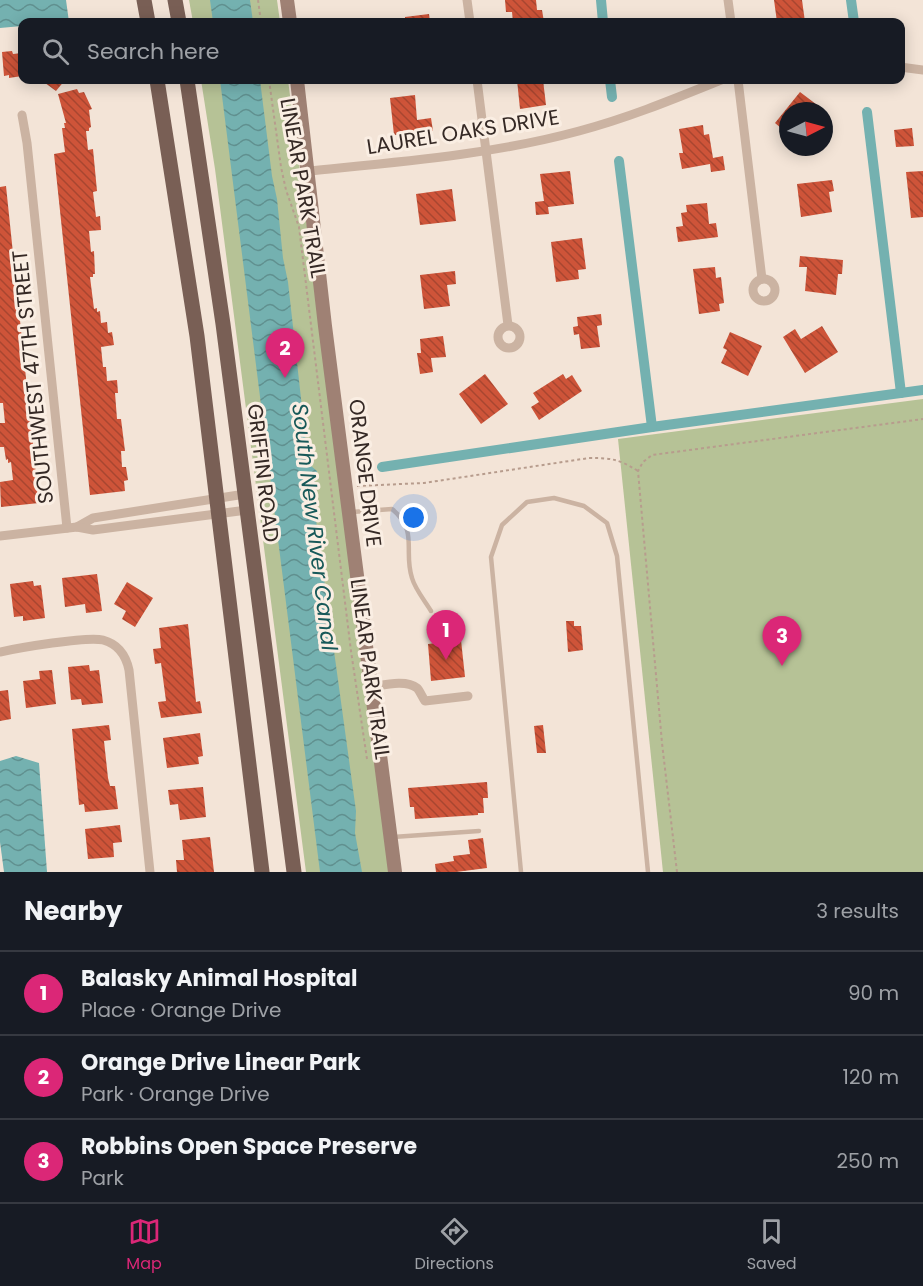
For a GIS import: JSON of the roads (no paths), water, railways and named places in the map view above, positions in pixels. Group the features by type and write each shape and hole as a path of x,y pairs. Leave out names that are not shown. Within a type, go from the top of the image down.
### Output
{"main road":[{"path":"144,0 147,18"},
{"path":"175,0 178,18"},
{"path":"158,84 197,336 262,872"},
{"name":"GRIFFIN ROAD","path":"188,84 223,324 294,872"}],"street":[{"path":"287,0 289,18"},
{"path":"467,0 469,18"},
{"path":"728,0 730,18"},
{"path":"905,68 923,70"},
{"name":"ORANGE DRIVE","path":"298,84 395,872"},
{"path":"477,84 508,325"},
{"name":"LAUREL OAKS DRIVE","path":"309,171 485,151 579,131 657,106 711,84"},
{"path":"738,84 762,279"},
{"name":"SOUTHWEST 47TH STREET","path":"22,115 72,528"},
{"path":"72,528 93,518 246,502"},
{"path":"0,536 72,528 93,530 246,502"},
{"path":"0,652 94,639 106,641 124,655 129,670 150,872"},
{"path":"371,687 411,685 417,688 424,701 468,696"}],"lane":[{"path":"521,872 491,557 502,525 527,502 554,498 584,506 607,523 617,556 648,872"},
{"path":"349,512 392,509 402,517 407,530 412,579 431,611"},
{"path":"391,837 479,831"}],"water":[{"path":"0,0 66,0 68,18 18,18 18,26 0,28"},
{"path":"210,0 250,0 252,18 212,18"},
{"name":"South New River Canal","path":"221,84 260,84 288,282 307,452 311,466 317,471 318,480 315,480 313,498 356,811 355,833 362,872 320,872"},
{"path":"16,756 39,763 47,872 4,872 0,842 0,761"}],"waterway":[{"path":"601,0 603,18"},
{"path":"851,0 853,18"},
{"path":"610,84 612,97"},
{"path":"867,112 901,393"},
{"path":"382,467 652,427 619,161"},
{"path":"652,427 923,390"}],"place":[{"name":"Orange Drive Linear Park","path":"285,378"},
{"name":"Balasky Animal Hospital","path":"446,660"},
{"name":"Robbins Open Space Preserve","path":"782,666"}]}
